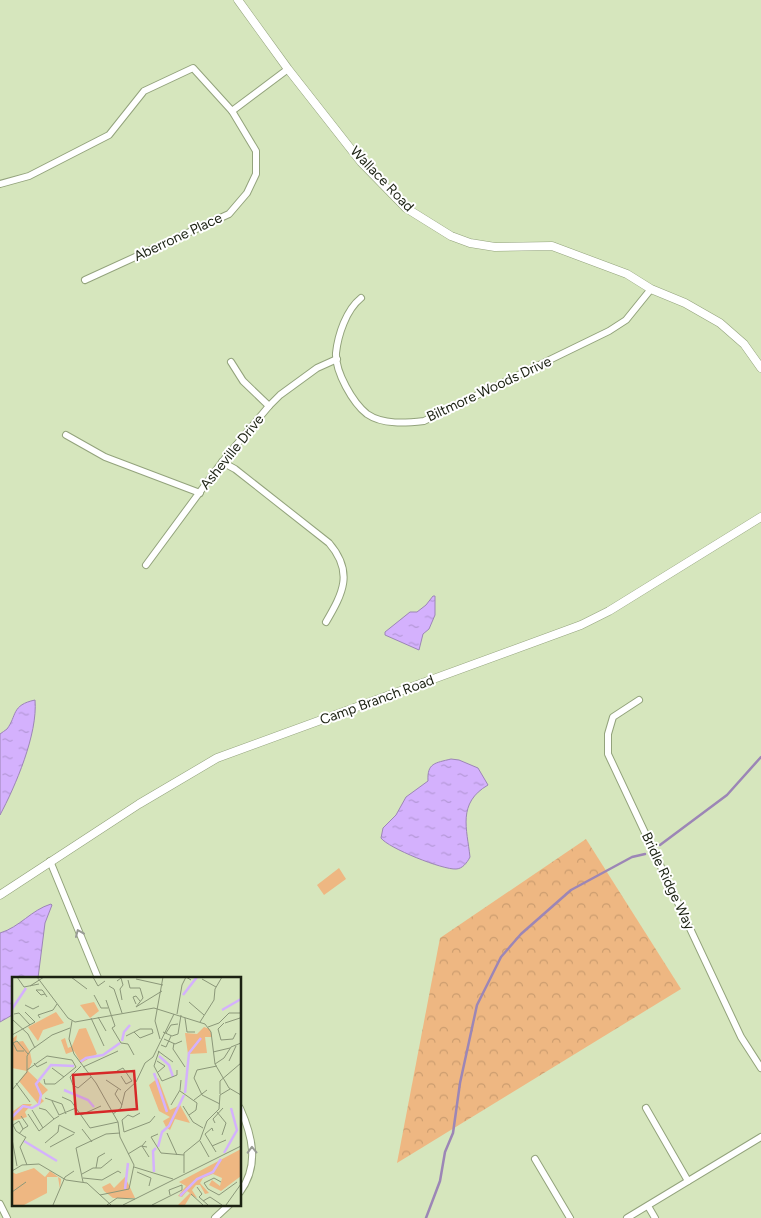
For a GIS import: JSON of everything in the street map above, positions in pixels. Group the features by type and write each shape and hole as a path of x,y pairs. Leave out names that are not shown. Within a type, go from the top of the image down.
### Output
{"street":[{"name":"Wallace Road","path":"238,0 288,69 361,162 406,208 444,231 470,243 494,247 552,246 627,274 651,289 685,303 720,323 744,344 761,368"},
{"name":"Aberrone Place","path":"0,184 29,176 109,135 144,92 193,68 232,110 256,151 256,174 247,193 229,214 85,280"},
{"path":"232,110 288,69"},
{"name":"Biltmore Woods Drive","path":"337,359 349,394 368,414 385,420 406,423 424,420 609,331 626,320 651,289"},
{"path":"337,359 342,331 352,306 361,298"},
{"name":"Asheville Drive","path":"146,565 222,462 270,406 317,368 337,359"},
{"path":"230,362 243,380 270,406"},
{"path":"66,435 105,458 200,493"},
{"path":"222,462 235,468 330,543 340,555 345,576 340,596 326,622"},
{"name":"Camp Branch Road","path":"0,895 139,804 217,758 581,625 609,611 761,518"},
{"name":"Bridle Ridge Way","path":"639,700 613,716 608,734 608,754 742,1037 761,1068"},
{"path":"50,861 98,977"},
{"path":"646,1108 688,1181"},
{"path":"241,1111 251,1137 253,1155 249,1175 241,1190"},
{"path":"627,1218 761,1137"},
{"path":"535,1159 570,1218"},
{"path":"0,1204 7,1218"},
{"path":"215,1218 228,1206"},
{"path":"648,1206 655,1218"}],"green space":[{"path":"586,839 681,989 397,1163 440,938"},
{"path":"339,868 346,879 324,895 317,885"}],"water":[{"path":"435,596 435,615 429,629 423,634 419,650 385,635 385,632 410,612 417,612 426,605"},
{"path":"35,700 35,714 29,744 12,790 0,815 0,734 7,729 18,708 27,702"},
{"path":"451,759 459,760 478,768 488,785 478,792 468,808 466,827 470,857 464,865 456,869 416,858 381,838 383,828 396,815 406,797 428,781 431,767 436,763"},
{"path":"52,905 45,923 38,977 12,977 12,1015 0,1022 0,933 14,927 44,907"}],"waterway":[{"path":"660,845 727,795 761,757"},
{"path":"426,1218 440,1181 445,1152 453,1133 460,1083 477,1005 501,957 521,934 571,890 632,857 645,854"}]}
